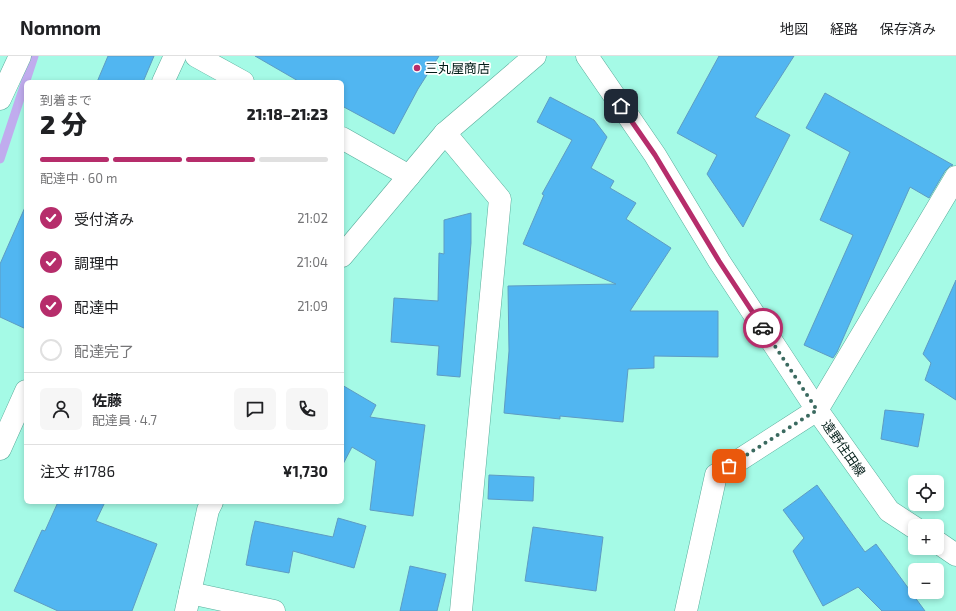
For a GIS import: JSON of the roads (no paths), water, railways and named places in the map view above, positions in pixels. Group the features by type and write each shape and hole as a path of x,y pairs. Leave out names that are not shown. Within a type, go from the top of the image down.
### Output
{"street":[{"path":"0,99 20,56"},
{"path":"164,80 175,56"},
{"path":"196,56 239,80"},
{"path":"344,254 445,133 536,56"},
{"name":"遠野住田線","path":"587,56 655,155 719,261 817,410 889,511 908,523"},
{"path":"445,133 500,199 461,611"},
{"path":"344,139 409,176"},
{"path":"686,611 716,475 817,410 956,177"},
{"path":"0,449 24,395"},
{"path":"211,504 208,510 188,602 274,611"},
{"path":"944,547 956,555"}],"waterway":[{"path":"26,80 34,56"},
{"path":"0,159 24,86"}],"place":[{"name":"三丸屋商店","path":"417,68"}]}
